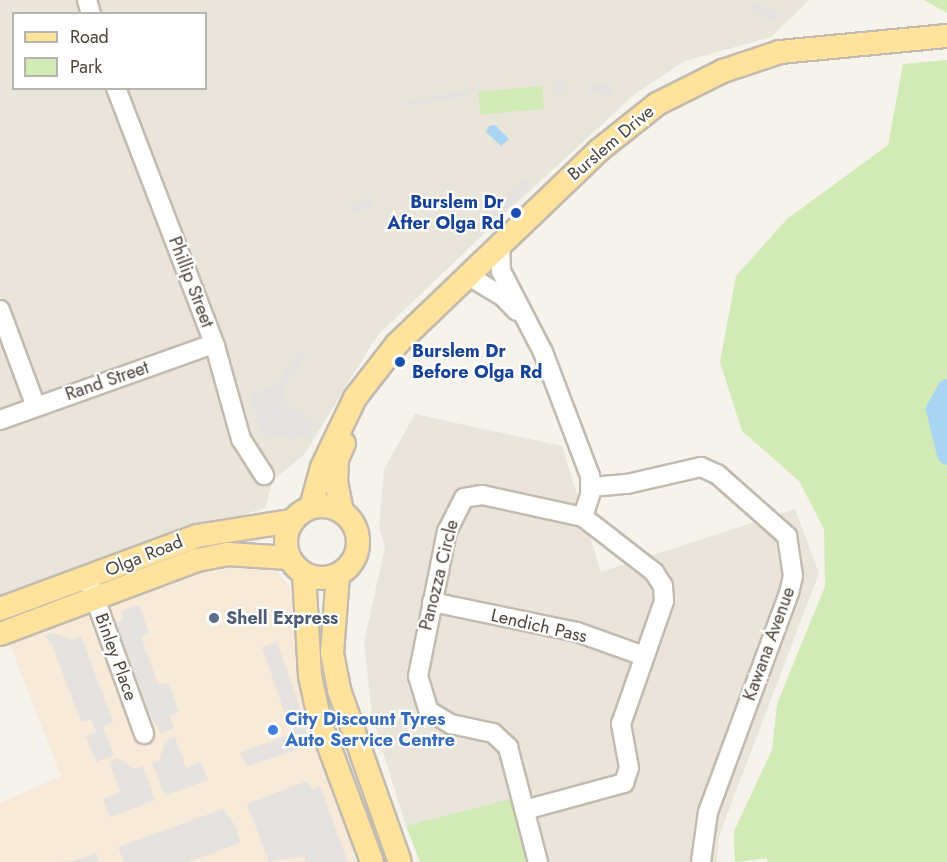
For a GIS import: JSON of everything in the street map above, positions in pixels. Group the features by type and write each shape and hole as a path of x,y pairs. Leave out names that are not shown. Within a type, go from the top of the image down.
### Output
{"main road":[{"name":"Burslem Drive","path":"311,507 322,467 355,398 396,344 500,243 624,129 657,104 701,81 780,52 947,36"},
{"name":"Burslem Drive","path":"338,575 354,561 358,550 356,529 342,512 336,482 338,459 351,428 355,398"},
{"path":"342,512 322,506 311,507 292,521 286,539 297,566 320,722 372,862"},
{"name":"Olga Road","path":"0,634 92,589 132,560 225,529 292,521"},
{"path":"132,560 195,547 209,551 211,557"},
{"name":"Olga Road","path":"0,609 92,589 211,557 254,553 297,566"},
{"path":"297,566 315,578 338,575 334,598 329,686 345,742 342,754 333,759"},
{"path":"305,627 325,614 334,598"},
{"path":"332,653 339,690 400,862"}],"street":[{"name":"Phillip Street","path":"117,90 214,344 241,439 264,475"},
{"path":"500,243 501,271 529,323 585,463 591,487 583,517"},
{"path":"467,275 502,296 529,323"},
{"path":"0,310 36,407"},
{"name":"Rand Street","path":"0,420 214,344"},
{"name":"Kawana Avenue","path":"591,487 627,484 701,467 717,474 777,524 789,542 793,576 789,593 708,812 701,862"},
{"name":"Panozza Circle","path":"525,810 624,783 629,768 621,724 664,602 663,586 654,573 583,517 482,495 465,498 447,531 418,676 422,698 429,711 444,721 502,738 525,810 538,862"},
{"name":"Binley Place","path":"92,589 144,734"},
{"name":"Lendich Pass","path":"432,602 577,632 644,656"}],"shaded area":[{"path":"0,0 809,0 771,37 685,61 636,93 507,212 377,336 304,455 273,480 265,508 102,559 0,597"},
{"path":"755,3 777,12 774,21 751,12"},
{"path":"557,80 563,80 567,87 563,94 557,94 553,90 553,84"},
{"path":"589,83 613,85 612,95 588,93"},
{"path":"473,89 466,96 411,105 406,101"},
{"path":"525,178 532,185 488,230 480,223"},
{"path":"371,196 374,205 354,213 351,206 355,202"},
{"path":"298,352 305,356 283,389 283,402 315,423 307,438 301,435 295,440 277,435 264,439 249,394 276,385"},
{"path":"415,414 562,446 601,572 795,509 819,573 719,836 717,862 533,862 518,802 406,826 372,716 364,642 385,547 379,527 384,469"},
{"path":"208,563 277,571 295,594 328,765 356,862 0,862 0,803 61,776 9,642"},
{"path":"139,605 149,633 141,637 158,684 168,683 179,711 170,716 174,728 161,733 147,711 115,623 123,620 121,611"},
{"path":"54,633 72,639 81,636 113,722 103,726 114,755 96,762 86,736 96,732 91,719 81,722 52,645 45,636"},
{"path":"277,642 313,744 246,767 241,752 292,734 262,647"},
{"path":"175,737 186,768 201,762 208,780 165,796 152,763 160,760 165,741"},
{"path":"117,758 134,769 143,766 155,800 110,817 103,799 120,792 109,761"},
{"path":"307,781 312,789 320,786 348,862 306,862 304,856 269,862 247,804"},
{"path":"223,809 235,825 240,843 188,862 124,862 118,847"},
{"path":"96,853 99,862 60,862 74,861"}],"green space":[{"path":"924,0 947,0 947,13"},
{"path":"947,60 947,862 767,862 767,858 735,862 734,831 772,750 777,704 825,586 824,529 799,481 742,431 720,362 736,276 787,219 888,145 903,64"},
{"path":"542,86 544,109 480,114 478,92"},
{"path":"514,798 529,862 420,862 406,826"}],"water":[{"path":"495,125 509,139 501,146 486,132 489,126"}],"waterway":[{"path":"947,389 936,409 947,454"}],"place":[{"name":"Burslem Dr After Olga Rd","path":"516,213"},
{"name":"Burslem Dr Before Olga Rd","path":"400,362"},
{"name":"Shell Express","path":"214,618"},
{"name":"City Discount Tyres Auto Service Centre","path":"273,730"}]}
